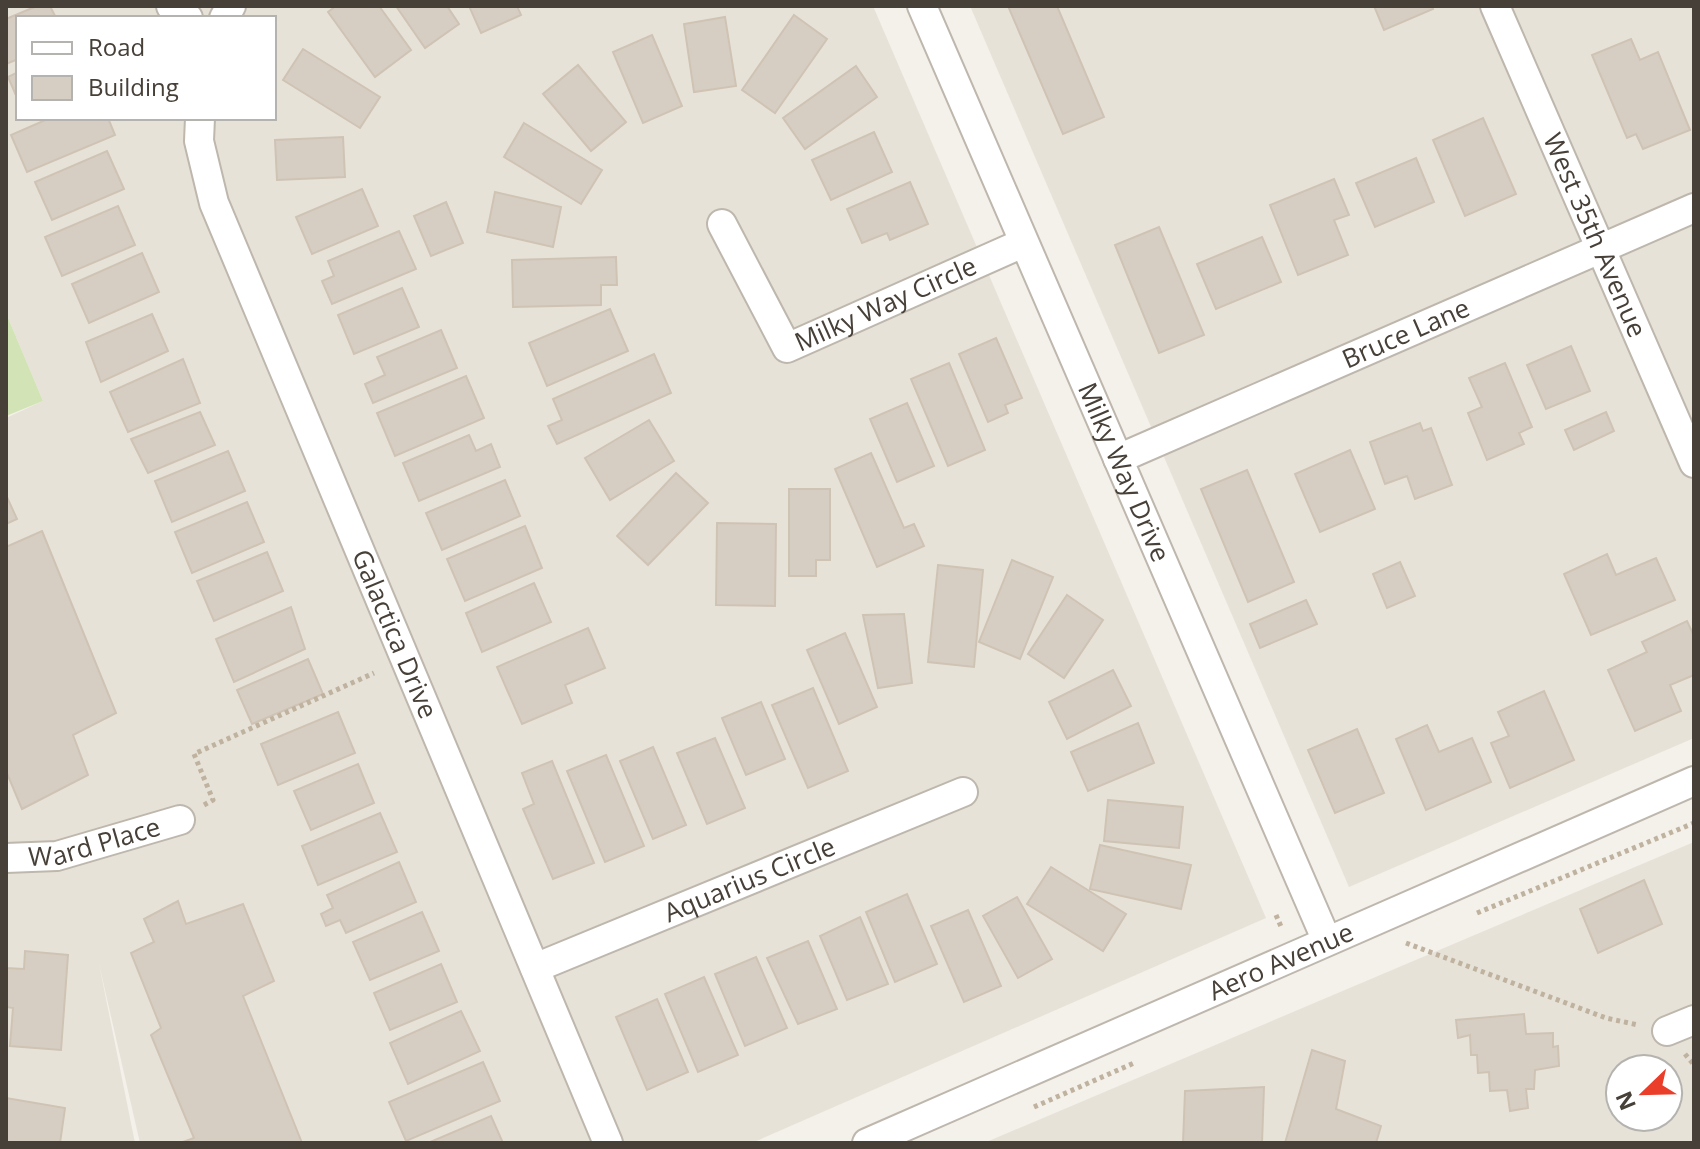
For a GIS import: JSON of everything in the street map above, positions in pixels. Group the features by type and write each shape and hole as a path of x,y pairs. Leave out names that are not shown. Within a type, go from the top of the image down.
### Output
{"street":[{"name":"Milky Way Drive","path":"922,6 1326,939"},
{"name":"West 35th Avenue","path":"1495,6 1694,463"},
{"name":"Galactica Drive","path":"200,120 199,141 214,203 608,1143"},
{"name":"Bruce Lane","path":"1118,459 1694,208"},
{"name":"Milky Way Circle","path":"722,224 787,348 1023,243"},
{"name":"Aero Avenue","path":"867,1143 1326,939 1694,781"},
{"name":"Aquarius Circle","path":"535,968 963,792"},
{"name":"Ward Place","path":"6,858 57,856 180,820"},
{"path":"1667,1031 1694,1020"}],"path":[{"path":"180,820 213,800 194,754 374,673"},
{"path":"1406,943 1606,1018"}],"shaded area":[{"path":"6,6 873,6 1266,918 752,1143 140,1143 99,964 135,1143 6,1143 6,418 43,401 6,313"},
{"path":"970,6 1694,6 1694,738 1349,887"},
{"path":"1694,842 1694,1143 984,1143"}],"green space":[{"path":"6,313 43,401 6,416"}],"building":[{"path":"37,6 50,6 55,16 16,16 16,60 6,64 6,19"},
{"path":"336,6 379,6 411,50 375,77 328,12"},
{"path":"396,6 447,6 459,24 425,48"},
{"path":"469,6 517,6 521,15 481,33"},
{"path":"1008,6 1057,6 1104,117 1063,134"},
{"path":"1374,6 1432,6 1433,9 1384,30"},
{"path":"794,15 827,39 775,113 742,90"},
{"path":"725,17 736,86 694,92 684,24"},
{"path":"652,35 682,106 643,123 613,52"},
{"path":"1631,39 1640,60 1658,52 1690,130 1643,149 1636,134 1627,138 1592,55"},
{"path":"303,49 380,97 360,128 283,80"},
{"path":"578,65 626,122 591,151 543,94"},
{"path":"856,66 877,97 805,149 783,118"},
{"path":"16,73 16,95 8,77"},
{"path":"1483,118 1516,194 1465,216 1433,140"},
{"path":"45,120 109,120 115,135 27,172 11,135"},
{"path":"524,123 602,170 581,204 504,157"},
{"path":"874,132 892,172 831,200 812,160"},
{"path":"343,137 345,177 277,180 275,140"},
{"path":"107,151 124,189 52,220 35,182"},
{"path":"1416,158 1434,202 1375,227 1356,183"},
{"path":"1334,179 1349,215 1334,220 1348,255 1298,275 1270,205"},
{"path":"910,182 928,224 890,240 887,233 862,243 847,209"},
{"path":"362,189 378,226 312,254 296,217"},
{"path":"495,192 561,207 553,247 487,232"},
{"path":"446,202 463,243 431,256 414,216"},
{"path":"118,206 135,245 62,276 45,237"},
{"path":"1159,227 1204,335 1159,353 1115,245"},
{"path":"399,231 416,269 332,304 322,281 334,276 328,261"},
{"path":"1262,237 1281,282 1216,309 1197,264"},
{"path":"142,253 159,292 89,323 72,284"},
{"path":"616,257 617,285 601,285 601,305 513,307 512,260"},
{"path":"402,288 419,327 354,354 338,315"},
{"path":"610,309 628,351 547,386 529,343"},
{"path":"152,314 168,351 101,382 86,342"},
{"path":"441,330 457,368 373,403 365,384 385,375 377,357"},
{"path":"996,338 1022,398 1005,405 1008,413 988,422 959,354"},
{"path":"1571,346 1590,391 1546,409 1527,365"},
{"path":"654,354 671,393 557,444 548,426 562,420 553,399"},
{"path":"183,359 200,403 128,432 110,392"},
{"path":"949,363 985,450 948,466 911,379"},
{"path":"1505,363 1532,427 1519,433 1524,444 1487,460 1468,413 1482,407 1469,378"},
{"path":"466,376 484,418 395,456 377,413"},
{"path":"907,403 934,466 897,482 870,419"},
{"path":"200,412 215,445 148,473 131,439"},
{"path":"1606,412 1614,431 1574,450 1565,430"},
{"path":"649,420 674,461 610,500 585,458"},
{"path":"1420,423 1423,431 1431,428 1452,485 1415,499 1407,476 1385,484 1370,442"},
{"path":"469,435 476,451 491,444 500,467 419,501 403,463"},
{"path":"1350,450 1375,509 1320,532 1295,474"},
{"path":"228,451 245,491 172,522 155,481"},
{"path":"871,453 904,528 914,524 924,546 877,567 835,469"},
{"path":"1247,470 1294,582 1248,602 1201,489"},
{"path":"676,473 708,503 648,565 617,536"},
{"path":"505,480 520,516 442,550 426,513"},
{"path":"789,489 830,489 830,560 816,560 816,576 789,576"},
{"path":"6,495 17,519 6,524"},
{"path":"247,502 264,542 192,573 175,532"},
{"path":"717,523 776,524 775,606 716,605"},
{"path":"525,526 542,568 465,601 447,559"},
{"path":"42,531 116,713 73,735 88,775 22,809 6,771 6,547"},
{"path":"267,552 283,591 214,621 197,581"},
{"path":"1607,554 1616,575 1656,558 1675,600 1591,635 1564,574"},
{"path":"1012,560 1053,577 1020,659 979,642"},
{"path":"1400,562 1415,596 1387,608 1373,574"},
{"path":"938,565 983,570 974,667 928,662"},
{"path":"534,583 551,622 482,652 466,613"},
{"path":"1067,595 1103,620 1064,678 1028,654"},
{"path":"1306,600 1317,624 1260,648 1250,624"},
{"path":"291,607 305,649 234,682 216,639"},
{"path":"904,614 912,683 878,688 863,615"},
{"path":"1687,621 1694,636 1694,675 1670,685 1681,711 1635,731 1608,670 1647,652 1642,642"},
{"path":"588,628 605,668 565,685 572,703 522,724 497,667"},
{"path":"845,633 877,707 839,724 807,650"},
{"path":"308,659 323,694 252,724 237,690"},
{"path":"1113,670 1131,706 1067,739 1049,702"},
{"path":"813,688 848,771 808,788 772,705"},
{"path":"1544,691 1574,760 1510,788 1491,743 1509,736 1498,712"},
{"path":"761,702 785,759 746,775 722,718"},
{"path":"338,712 355,753 278,785 261,744"},
{"path":"1138,723 1154,763 1088,791 1071,752"},
{"path":"1427,725 1439,752 1472,738 1491,782 1426,810 1396,739"},
{"path":"1357,729 1384,793 1335,813 1308,750"},
{"path":"715,738 745,808 707,824 677,753"},
{"path":"653,747 686,825 653,839 620,761"},
{"path":"606,755 644,846 605,862 567,771"},
{"path":"552,761 594,863 553,879 523,809 534,804 522,773"},
{"path":"358,764 374,803 311,830 294,791"},
{"path":"1108,800 1183,807 1179,848 1104,841"},
{"path":"380,813 397,852 318,885 302,846"},
{"path":"1100,845 1191,865 1181,909 1090,889"},
{"path":"399,862 416,902 346,933 340,920 326,926 321,914 333,908 327,895"},
{"path":"1051,867 1126,914 1103,951 1027,904"},
{"path":"1644,880 1662,924 1598,953 1580,909"},
{"path":"907,894 937,964 895,982 866,912"},
{"path":"1017,897 1052,959 1018,978 983,916"},
{"path":"178,901 186,924 243,904 274,981 243,996 302,1143 180,1143 194,1138 151,1035 161,1028 131,953 154,942 144,919"},
{"path":"968,910 1001,986 964,1002 931,926"},
{"path":"422,912 439,951 370,980 353,942"},
{"path":"860,917 888,984 847,1000 820,936"},
{"path":"808,941 837,1009 798,1024 767,958"},
{"path":"25,951 68,955 61,1050 10,1046 13,1008 6,1007 6,968 24,969"},
{"path":"756,957 787,1028 745,1046 715,974"},
{"path":"441,964 457,1002 390,1030 374,993"},
{"path":"704,977 738,1055 698,1072 665,994"},
{"path":"657,999 688,1072 647,1090 616,1017"},
{"path":"461,1011 480,1051 408,1084 390,1043"},
{"path":"1524,1014 1526,1034 1553,1033 1553,1047 1558,1046 1559,1066 1535,1070 1534,1089 1526,1089 1528,1108 1510,1111 1507,1090 1490,1091 1489,1072 1478,1073 1477,1055 1471,1055 1470,1035 1458,1038 1456,1020"},
{"path":"1312,1050 1345,1061 1336,1109 1381,1126 1376,1143 1285,1143"},
{"path":"483,1062 500,1101 406,1141 389,1102"},
{"path":"1264,1087 1262,1143 1183,1143 1185,1091"},
{"path":"6,1098 65,1108 60,1143 6,1143"},
{"path":"491,1116 503,1143 428,1143"}]}
